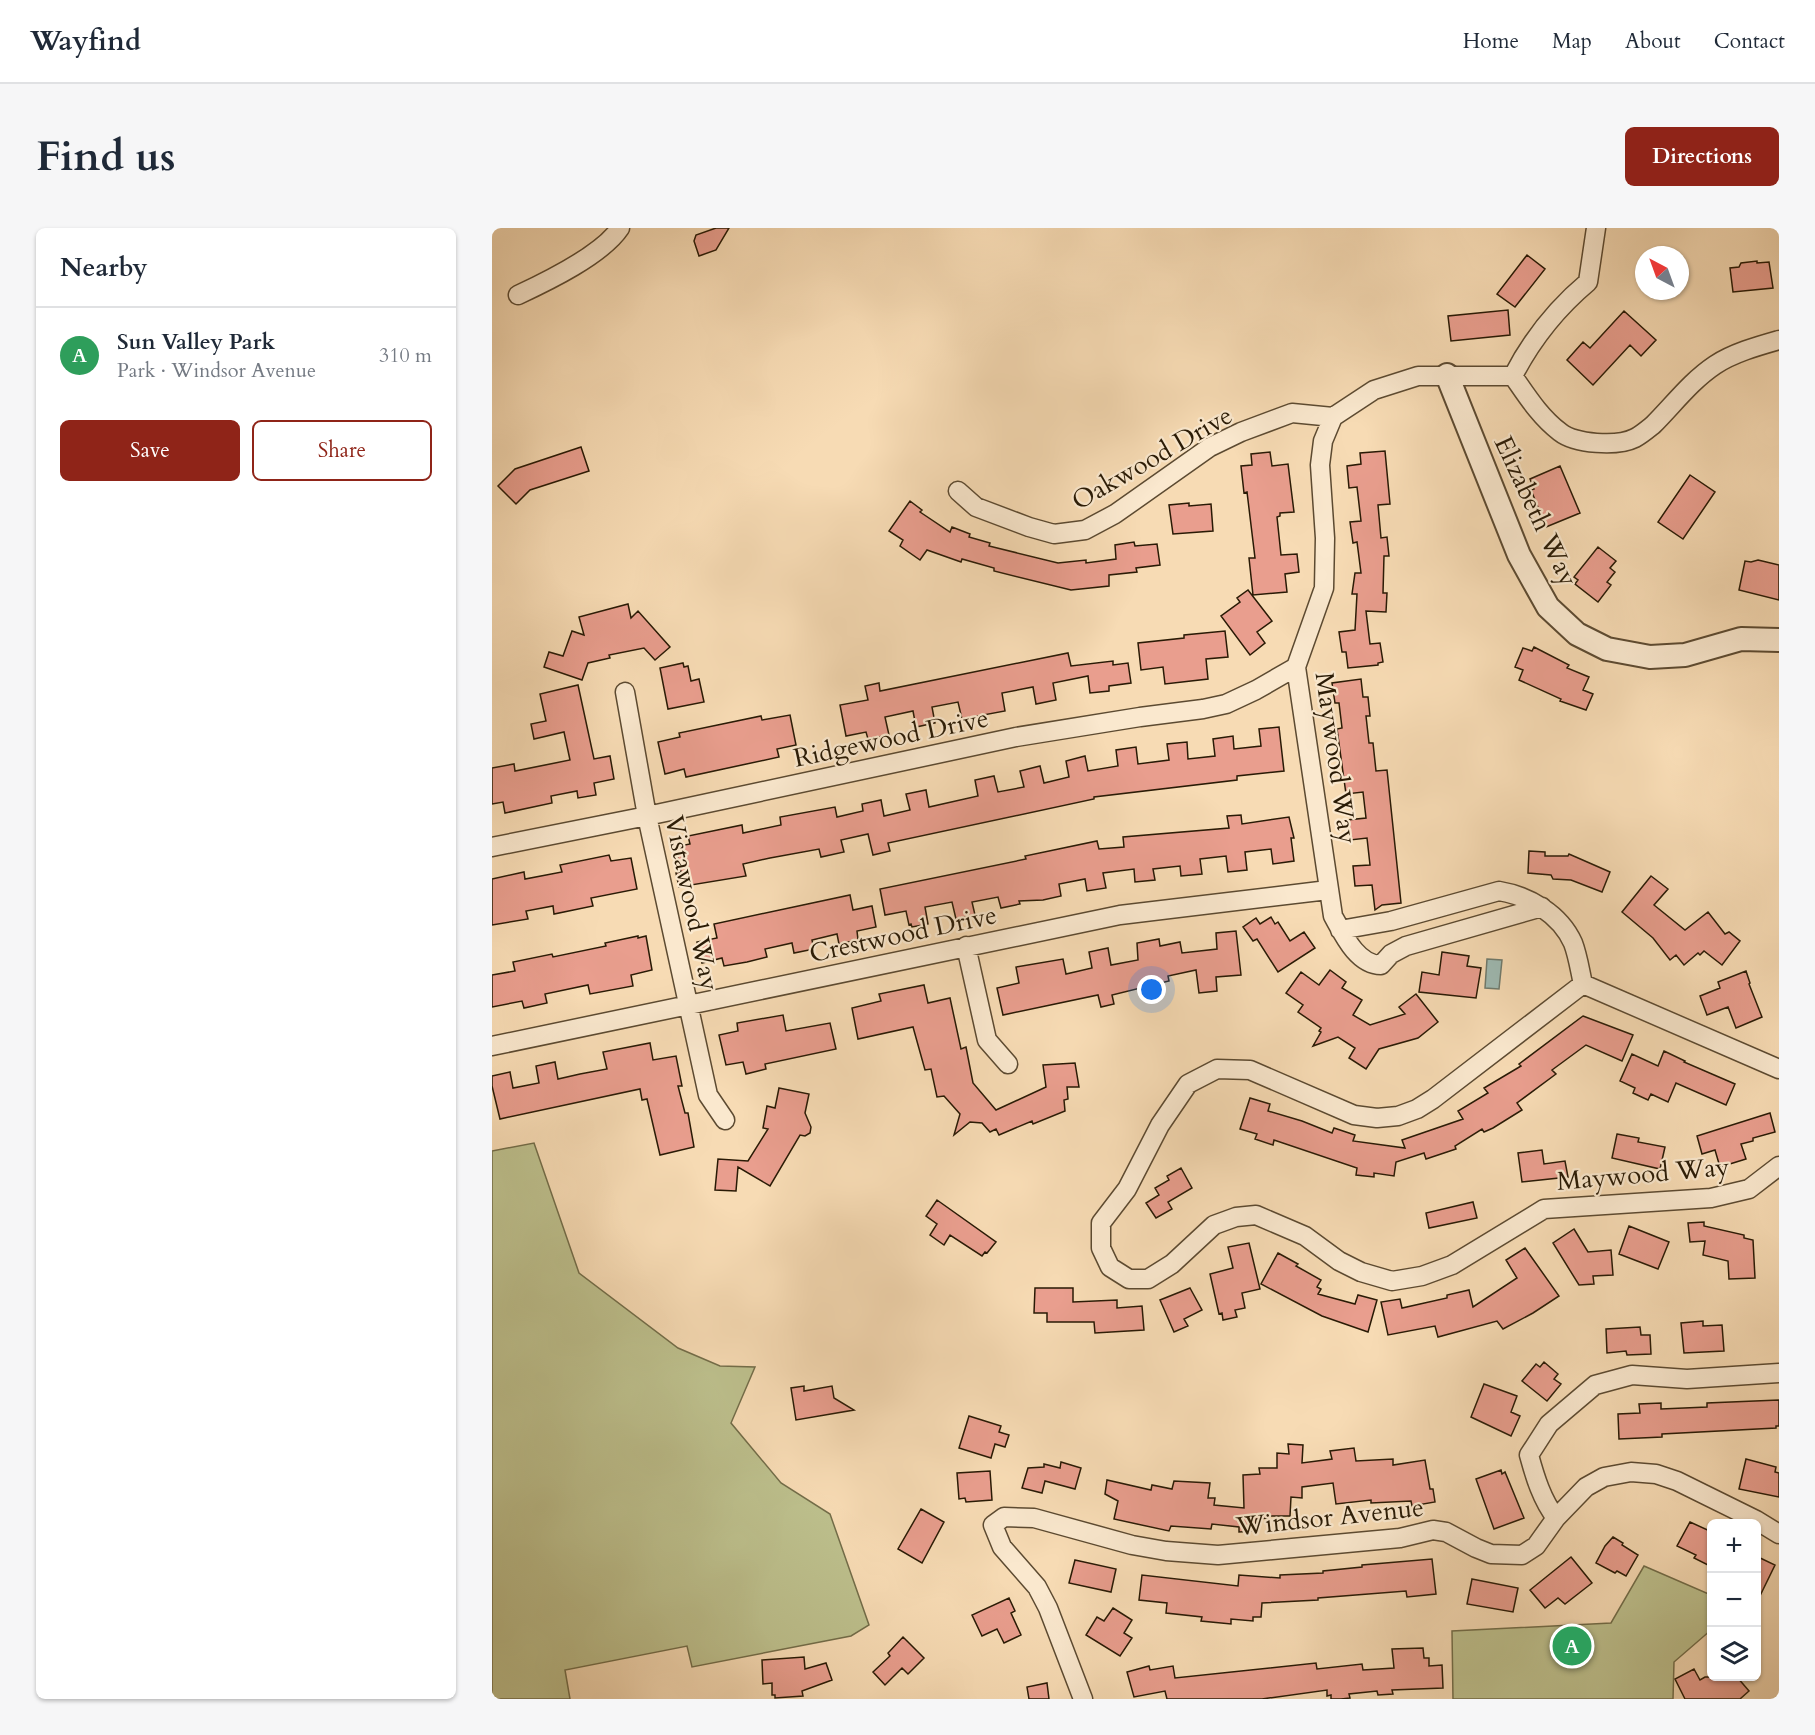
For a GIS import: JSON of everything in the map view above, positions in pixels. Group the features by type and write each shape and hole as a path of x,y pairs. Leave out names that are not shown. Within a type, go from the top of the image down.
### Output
{"street":[{"path":"518,295 546,282 601,248 620,228"},
{"path":"1513,376 1539,334 1572,296 1588,282 1596,228"},
{"path":"1513,376 1545,419 1562,434 1587,442 1614,443 1634,439 1652,426 1696,380 1717,363 1779,340"},
{"name":"Elizabeth Way","path":"1447,375 1519,555 1548,607 1577,634 1607,649 1650,657 1685,655 1741,639 1779,640"},
{"path":"1333,417 1374,390 1418,376 1513,376"},
{"name":"Oakwood Drive","path":"958,491 976,507 1029,527 1054,534 1085,530 1115,514 1210,447 1241,432 1292,413 1333,417"},
{"name":"Maywood Way","path":"1333,417 1323,441 1320,465 1325,538 1324,588 1296,667 1333,916 1354,950 1373,964 1381,965 1390,954 1406,946 1542,907"},
{"name":"Ridgewood Drive","path":"492,847 1016,737 1226,704 1296,667"},
{"name":"Vistawood Way","path":"625,692 647,816 708,1095 725,1120"},
{"name":"Crestwood Drive","path":"492,1046 1120,915 1328,890"},
{"path":"1340,930 1392,921 1499,891 1516,894 1542,907 1566,929 1574,945 1583,984 1779,1070"},
{"path":"966,946 987,1040 1008,1064"},
{"name":"Maywood Way","path":"1583,984 1434,1099 1398,1116 1377,1118 1354,1115 1250,1070 1217,1069 1188,1084 1160,1125 1127,1189 1101,1223 1101,1248 1110,1267 1129,1279 1148,1280 1172,1264 1214,1225 1236,1217 1256,1215 1305,1236 1339,1262 1361,1272 1392,1281 1422,1276 1452,1265 1544,1209 1711,1198 1749,1189 1779,1166"},
{"path":"1779,1373 1687,1379 1632,1375 1595,1385 1549,1424 1529,1455 1537,1481 1549,1509 1556,1518 1586,1487 1604,1477 1630,1472 1656,1474 1677,1481 1779,1534"},
{"name":"Windsor Avenue","path":"1083,1699 1037,1587 999,1542 993,1525 1004,1517 1034,1518 1132,1545 1166,1551 1218,1555 1400,1538 1432,1530 1446,1532 1491,1554 1522,1555 1536,1546 1556,1518"}],"green space":[{"path":"534,1143 579,1273 678,1348 720,1366 755,1367 731,1423 781,1483 830,1514 869,1625 851,1636 692,1667 687,1646 565,1670 570,1699 492,1699 492,1151"},
{"path":"1644,1566 1707,1593 1707,1633 1674,1662 1673,1699 1453,1699 1452,1631 1611,1623"}],"water":[{"path":"1487,959 1502,960 1499,989 1485,988"}],"building":[{"path":"716,228 729,228 716,250 699,256 694,241 696,235"},
{"path":"1527,255 1545,269 1515,307 1497,294"},
{"path":"1757,261 1757,263 1769,262 1773,288 1733,292 1730,268 1739,267 1741,263"},
{"path":"1508,310 1510,335 1451,341 1448,316"},
{"path":"1624,311 1656,340 1641,356 1630,345 1593,385 1567,360 1583,342 1590,348"},
{"path":"581,447 589,471 530,490 516,504 498,486 515,469"},
{"path":"1385,451 1390,504 1378,505 1381,538 1387,537 1389,556 1384,556 1383,593 1387,593 1386,612 1366,611 1370,644 1380,643 1383,662 1378,665 1348,668 1346,652 1342,652 1339,632 1355,630 1357,594 1352,594 1355,573 1361,573 1357,542 1353,543 1350,522 1361,521 1357,487 1349,488 1347,466 1361,464 1360,453"},
{"path":"1270,452 1272,466 1288,464 1294,512 1280,513 1277,517 1281,555 1297,554 1299,572 1285,574 1287,592 1253,595 1249,558 1255,558 1247,492 1244,493 1241,466 1252,465 1251,454"},
{"path":"1560,466 1580,513 1546,527 1531,490 1534,489 1530,479"},
{"path":"1690,475 1715,492 1683,539 1658,522"},
{"path":"910,501 922,510 920,512 950,532 952,527 970,534 969,537 990,543 989,546 1058,563 1086,560 1086,563 1116,559 1115,545 1134,542 1135,546 1157,544 1160,565 1136,568 1137,572 1109,575 1109,586 1071,590 994,571 994,568 962,559 961,562 927,550 920,560 900,546 903,540 889,531"},
{"path":"1189,503 1189,506 1211,504 1213,531 1173,534 1169,505"},
{"path":"1598,547 1616,561 1610,568 1615,572 1607,582 1611,585 1598,602 1575,584 1578,580 1574,577"},
{"path":"1758,560 1779,565 1779,600 1739,590 1745,561"},
{"path":"1248,590 1272,621 1257,632 1265,643 1250,655 1221,616 1240,602 1237,598"},
{"path":"628,604 631,618 638,611 670,647 655,660 644,648 609,655 610,658 588,663 582,680 544,667 549,652 563,656 572,631 584,635 579,617"},
{"path":"1225,631 1228,657 1206,659 1208,679 1165,684 1163,667 1141,670 1138,643"},
{"path":"1534,647 1569,665 1567,668 1589,677 1583,690 1593,694 1586,710 1560,701 1561,699 1519,680 1523,670 1515,667 1523,648 1532,651"},
{"path":"1068,653 1071,666 1113,661 1113,665 1128,663 1131,683 1109,686 1109,691 1090,693 1088,676 1053,683 1056,700 1036,704 1033,687 1002,693 1005,711 962,719 958,702 932,707 935,723 916,727 913,711 885,717 889,735 868,739 866,732 846,736 840,705 868,700 865,686 879,683 880,691"},
{"path":"683,663 684,667 688,666 691,681 699,679 704,702 668,709 660,668"},
{"path":"1361,679 1363,697 1368,697 1370,716 1366,716 1369,743 1373,743 1376,771 1387,770 1401,903 1382,905 1375,910 1372,885 1355,886 1353,866 1370,865 1367,838 1350,840 1347,820 1366,818 1363,792 1346,794 1337,729 1342,728 1339,703 1335,703 1332,683"},
{"path":"578,685 594,759 610,756 614,779 594,783 596,795 578,798 577,791 551,796 552,803 505,813 503,802 492,804 492,768 514,764 515,771 570,760 564,732 534,739 531,724 546,721 540,694"},
{"path":"790,715 796,745 777,749 779,757 686,777 684,769 665,774 658,742 680,737 679,733 761,716 762,720"},
{"path":"1279,727 1284,771 1237,776 1237,780 1094,797 1094,799 888,843 890,851 873,855 868,834 841,840 844,852 821,857 819,849 770,858 743,864 746,876 679,887 676,873 681,872 675,847 690,844 688,836 742,825 743,833 781,825 780,817 835,807 837,817 863,811 862,804 881,800 884,816 910,810 906,794 926,790 929,807 978,796 975,780 994,776 998,792 1024,787 1020,771 1040,766 1044,783 1069,777 1066,761 1085,756 1088,771 1118,766 1116,750 1136,747 1138,764 1169,760 1167,744 1187,742 1188,759 1215,756 1213,739 1233,736 1234,749 1261,746 1259,729"},
{"path":"1241,815 1242,824 1289,817 1294,838 1291,838 1294,861 1273,864 1271,849 1245,852 1247,870 1228,872 1226,856 1200,859 1202,874 1181,876 1180,866 1153,869 1155,880 1135,882 1134,869 1103,873 1106,888 1087,891 1085,879 1059,884 1061,896 1043,900 1019,901 1020,904 1001,908 998,897 972,902 975,915 956,919 952,902 925,907 928,924 912,927 911,924 909,925 906,911 885,915 880,889 1026,859 1025,856 1097,841 1099,849 1124,847 1123,837 1229,828 1227,816"},
{"path":"1529,851 1545,852 1545,856 1568,856 1569,854 1610,872 1602,892 1571,880 1553,879 1551,875 1528,873"},
{"path":"609,855 611,861 631,858 637,889 591,898 593,906 554,914 553,906 526,911 528,919 492,925 492,879 524,872 525,879 562,872 560,865"},
{"path":"1651,876 1668,889 1654,905 1685,930 1708,912 1725,934 1729,932 1740,941 1722,965 1704,951 1700,955 1698,953 1684,965 1676,955 1670,960 1653,938 1622,912"},
{"path":"850,895 853,910 872,906 876,927 857,931 858,940 839,944 837,934 812,940 814,949 794,953 792,943 765,949 767,957 747,962 724,966 722,958 702,963 697,942 717,938 714,924"},
{"path":"1271,917 1275,924 1278,922 1290,941 1304,932 1315,948 1278,972 1257,939 1253,941 1243,927 1256,918 1260,924"},
{"path":"1236,931 1241,975 1216,977 1217,991 1199,993 1196,970 1168,976 1169,981 1112,995 1114,1004 1101,1007 1098,995 1003,1015 997,988 1019,983 1016,967 1063,959 1066,974 1092,968 1089,952 1108,948 1111,965 1138,960 1137,943 1159,939 1160,946 1180,942 1182,953 1217,949 1216,933"},
{"path":"638,936 638,938 646,936 652,970 631,975 633,986 590,994 588,985 545,994 547,1003 524,1008 522,1001 492,1007 492,975 515,971 513,962 552,954 553,957 606,946 605,943"},
{"path":"1442,952 1469,956 1467,966 1481,968 1476,998 1419,992 1422,972 1439,975"},
{"path":"1330,970 1346,982 1342,988 1362,1000 1353,1015 1370,1025 1405,1014 1399,1007 1416,994 1438,1022 1418,1038 1379,1049 1366,1069 1349,1058 1355,1048 1338,1037 1313,1046 1321,1028 1298,1012 1303,1005 1286,993 1301,972 1319,985"},
{"path":"1746,971 1762,1017 1736,1028 1728,1007 1707,1015 1700,996 1720,988 1718,982"},
{"path":"924,985 928,1003 950,998 961,1049 966,1047 973,1083 996,1110 1046,1087 1043,1065 1075,1063 1079,1087 1067,1087 1068,1099 1064,1100 1065,1111 1033,1124 1032,1121 999,1135 996,1129 990,1132 982,1123 970,1122 954,1135 960,1114 944,1096 937,1097 931,1069 925,1070 913,1027 858,1039 852,1008 881,1001 879,994"},
{"path":"783,1015 786,1031 830,1023 836,1049 765,1064 766,1069 746,1074 743,1062 726,1065 719,1035 738,1031 737,1023"},
{"path":"1583,1016 1633,1035 1622,1061 1586,1045 1552,1070 1556,1074 1517,1103 1522,1110 1493,1128 1484,1132 1482,1129 1455,1146 1456,1149 1426,1159 1424,1153 1396,1162 1394,1176 1374,1173 1374,1177 1356,1175 1357,1168 1274,1140 1273,1145 1255,1139 1257,1134 1240,1129 1250,1098 1270,1104 1268,1111 1332,1133 1334,1128 1355,1135 1353,1141 1405,1148 1402,1140 1463,1119 1458,1111 1488,1093 1484,1088 1521,1066 1519,1064"},
{"path":"650,1043 653,1060 676,1056 682,1086 678,1086 685,1113 688,1113 694,1147 660,1155 647,1099 642,1100 640,1089 500,1119 492,1086 492,1076 510,1072 513,1088 539,1083 536,1066 555,1062 558,1079 607,1069 603,1052"},
{"path":"1664,1051 1735,1084 1726,1105 1676,1083 1668,1102 1651,1094 1648,1100 1633,1093 1635,1088 1620,1081 1632,1054 1658,1066"},
{"path":"779,1088 809,1094 805,1113 811,1127 810,1133 805,1136 800,1135 770,1186 738,1167 736,1191 715,1190 718,1159 748,1161 768,1129 763,1128 767,1106 775,1108"},
{"path":"1770,1113 1775,1132 1741,1144 1746,1159 1720,1167 1715,1150 1702,1154 1697,1136"},
{"path":"1617,1134 1639,1138 1638,1142 1665,1147 1660,1169 1612,1158"},
{"path":"1542,1150 1544,1164 1565,1161 1568,1177 1522,1182 1518,1153"},
{"path":"1181,1168 1192,1188 1168,1202 1172,1209 1156,1218 1146,1203 1159,1195 1155,1188 1169,1180 1167,1176"},
{"path":"937,1200 996,1242 987,1253 985,1252 982,1256 950,1235 944,1245 930,1235 937,1224 926,1216"},
{"path":"1473,1202 1477,1218 1429,1228 1426,1213"},
{"path":"1704,1222 1704,1226 1744,1235 1744,1238 1753,1240 1755,1278 1729,1279 1728,1261 1703,1255 1705,1241 1690,1242 1688,1223"},
{"path":"1629,1226 1669,1242 1658,1269 1619,1254"},
{"path":"1574,1229 1588,1252 1611,1250 1613,1275 1593,1276 1594,1284 1579,1285 1553,1243"},
{"path":"1249,1243 1260,1289 1242,1293 1245,1308 1235,1310 1237,1317 1223,1320 1222,1313 1219,1314 1210,1274 1233,1268 1228,1247"},
{"path":"1525,1248 1559,1296 1533,1313 1503,1329 1497,1321 1438,1337 1435,1326 1388,1335 1381,1302 1400,1299 1402,1308 1447,1298 1447,1295 1469,1290 1473,1307 1517,1278 1506,1260"},
{"path":"1278,1253 1321,1280 1317,1287 1321,1289 1318,1294 1355,1304 1358,1295 1377,1300 1368,1332 1322,1316 1261,1284"},
{"path":"1035,1288 1073,1288 1073,1302 1117,1300 1117,1308 1142,1306 1144,1330 1095,1333 1094,1322 1047,1322 1047,1313 1034,1313"},
{"path":"1190,1288 1202,1310 1184,1319 1188,1326 1174,1332 1160,1300"},
{"path":"1703,1321 1703,1326 1722,1325 1724,1351 1684,1353 1681,1323"},
{"path":"1640,1327 1641,1335 1650,1335 1651,1354 1627,1355 1626,1351 1607,1353 1606,1329"},
{"path":"1544,1362 1558,1374 1554,1379 1561,1384 1547,1401 1522,1381 1536,1364 1540,1367"},
{"path":"1484,1384 1517,1396 1511,1412 1520,1416 1511,1436 1471,1417"},
{"path":"804,1386 804,1391 832,1386 834,1398 854,1410 796,1420 791,1388"},
{"path":"1779,1400 1779,1426 1776,1428 1662,1434 1662,1437 1619,1439 1618,1414 1640,1413 1639,1404 1661,1403 1661,1409 1707,1407 1707,1403"},
{"path":"969,1416 1001,1426 999,1432 1009,1435 1005,1447 995,1444 991,1458 959,1448"},
{"path":"1288,1444 1303,1445 1302,1463 1332,1459 1330,1451 1354,1448 1356,1461 1393,1459 1393,1465 1425,1460 1430,1489 1433,1489 1435,1502 1412,1506 1411,1501 1371,1503 1371,1500 1336,1504 1333,1483 1302,1487 1302,1498 1291,1497 1290,1516 1269,1516 1269,1518 1256,1519 1255,1531 1239,1532 1239,1527 1212,1524 1211,1529 1171,1526 1169,1531 1114,1519 1118,1501 1105,1494 1107,1480 1151,1490 1152,1485 1172,1489 1174,1481 1210,1483 1208,1498 1215,1498 1214,1505 1244,1508 1243,1475 1260,1474 1259,1468 1277,1468 1277,1453 1289,1454"},
{"path":"1746,1459 1776,1467 1775,1472 1779,1473 1779,1497 1739,1489"},
{"path":"1061,1462 1081,1468 1075,1489 1045,1481 1042,1493 1022,1488 1028,1468 1044,1467 1044,1464 1060,1468"},
{"path":"1501,1470 1502,1474 1505,1472 1524,1518 1494,1529 1476,1479"},
{"path":"990,1471 992,1500 966,1502 965,1498 959,1499 957,1473"},
{"path":"921,1509 944,1522 922,1563 898,1549"},
{"path":"1690,1522 1707,1530 1707,1564 1694,1558 1696,1555 1677,1546"},
{"path":"1613,1537 1638,1555 1626,1576 1596,1563"},
{"path":"1571,1557 1592,1583 1565,1604 1558,1598 1545,1608 1530,1590"},
{"path":"1761,1558 1775,1565 1761,1594"},
{"path":"1432,1559 1436,1594 1407,1597 1406,1591 1262,1603 1261,1617 1253,1617 1253,1621 1231,1619 1231,1624 1201,1621 1202,1617 1166,1613 1167,1603 1139,1600 1142,1575 1238,1586 1239,1575 1280,1578 1280,1575 1323,1573 1323,1571 1362,1567 1362,1565"},
{"path":"1075,1560 1116,1569 1111,1592 1069,1583"},
{"path":"1472,1579 1518,1588 1513,1612 1467,1604"},
{"path":"1009,1598 1015,1611 1011,1613 1021,1635 1004,1643 997,1629 982,1636 972,1615"},
{"path":"1113,1608 1132,1620 1124,1633 1132,1638 1120,1656 1086,1635 1097,1617 1104,1621"},
{"path":"903,1637 924,1658 908,1674 902,1668 885,1685 873,1672 890,1656 888,1653"},
{"path":"1423,1648 1424,1658 1429,1658 1429,1666 1442,1665 1443,1688 1392,1690 1393,1694 1378,1695 1377,1691 1349,1694 1350,1698 1341,1699 1331,1699 1331,1695 1327,1696 1327,1690 1262,1699 1167,1699 1165,1691 1134,1697 1127,1672 1149,1666 1150,1670 1173,1666 1175,1678 1316,1663 1317,1669 1362,1664 1363,1670 1394,1668 1392,1649"},
{"path":"804,1657 805,1669 826,1663 832,1680 802,1691 803,1696 775,1698 775,1695 772,1695 772,1683 763,1684 762,1660"},
{"path":"1694,1669 1700,1680 1707,1677 1707,1681 1740,1681 1749,1691 1740,1699 1685,1699 1675,1679"},
{"path":"1047,1683 1049,1699 1029,1699 1027,1687"}],"place":[{"name":"Sun Valley Park","path":"1572,1646"}]}
